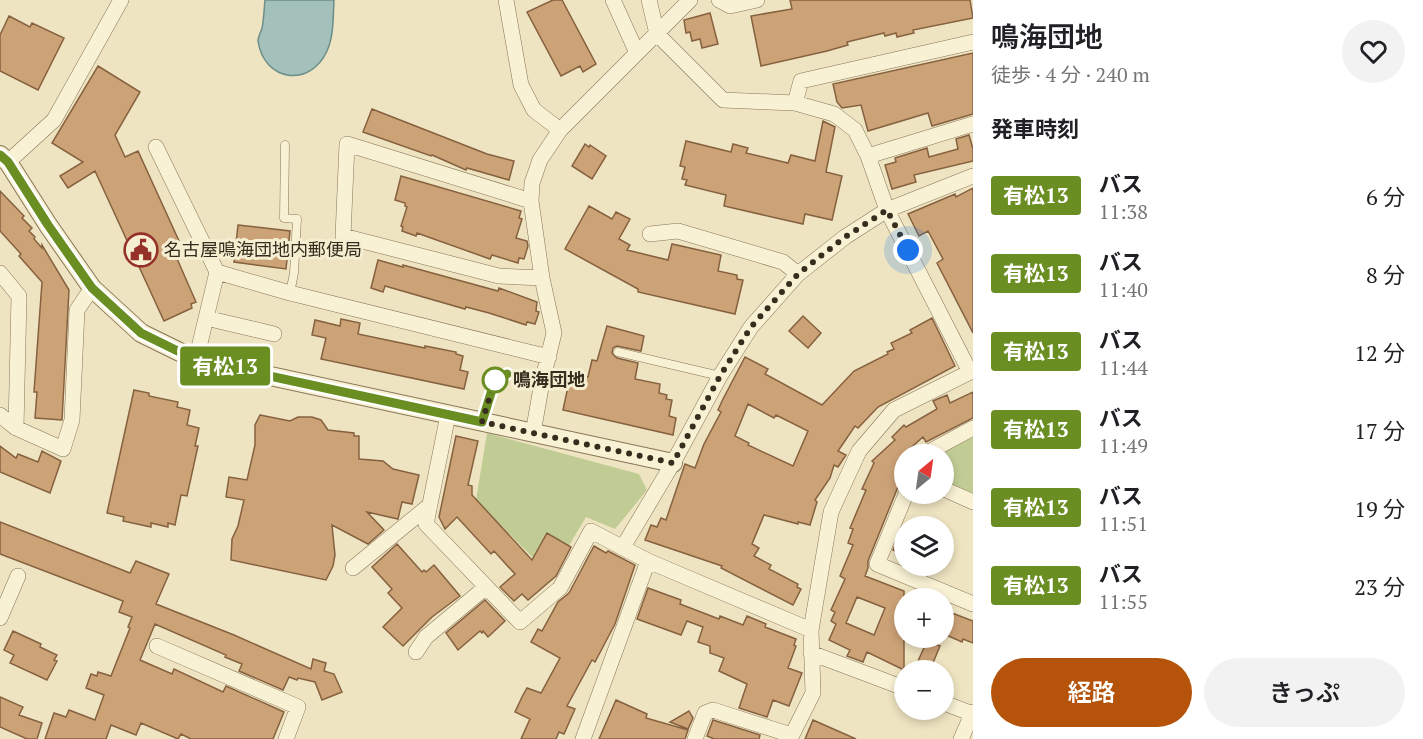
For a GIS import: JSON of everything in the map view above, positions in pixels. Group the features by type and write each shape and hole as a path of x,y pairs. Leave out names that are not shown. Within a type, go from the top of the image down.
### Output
{"street":[{"path":"121,0 54,120 4,158 92,288 141,333 196,360 673,463"},
{"path":"506,0 522,85 534,110 560,130"},
{"path":"613,0 638,53"},
{"path":"649,0 657,34 723,100 795,103 834,114 855,130 868,156 887,210 970,372 894,410 859,451 831,512 811,630 813,693 790,737 713,710 705,713 694,739"},
{"path":"533,433 554,333 542,278 531,201 532,183 540,160 560,130 690,0"},
{"path":"719,0 730,6 757,0"},
{"path":"795,103 801,81 973,42"},
{"path":"868,156 973,124"},
{"path":"531,201 347,144 343,236 500,276 542,278"},
{"path":"156,147 217,272 196,360"},
{"path":"623,547 673,463 720,376 751,327 798,274 845,237 887,210 973,176"},
{"path":"650,234 678,231 783,262 798,274"},
{"path":"217,272 290,293 549,357"},
{"path":"0,273 19,296 16,428"},
{"path":"0,415 16,428 63,450 72,420 77,310 92,288"},
{"path":"206,318 274,334"},
{"path":"448,415 426,524 520,622 560,588 591,531 648,561 811,630"},
{"path":"943,444 973,428"},
{"path":"954,493 973,501"},
{"path":"902,504 877,564 973,604"},
{"path":"353,568 430,505"},
{"path":"584,739 648,561"},
{"path":"0,618 18,576"},
{"path":"417,652 426,637 486,587"},
{"path":"157,646 298,707 286,739"},
{"path":"812,653 894,684"},
{"path":"954,706 973,713 961,739"}],"lane":[{"path":"285,145 285,218 297,219 294,273 290,293"},
{"path":"618,352 720,376"},
{"path":"482,422 495,380 507,374 542,382"}],"green space":[{"path":"487,433 639,474 647,490 615,529 586,517 551,576 476,500"},
{"path":"973,437 973,493 954,485 954,446"}],"water":[{"path":"265,0 334,0 333,26 327,51 310,71 299,75 278,72 262,55 258,41 263,25"}],"building":[{"path":"553,0 562,0 596,64 583,72 580,66 561,76 527,12"},
{"path":"790,0 970,0 973,18 913,30 914,33 897,37 896,33 885,36 884,33 847,42 848,45 827,51 761,66 751,16 792,9"},
{"path":"710,13 718,44 702,48 700,39 692,41 690,32 686,33 684,20"},
{"path":"9,16 30,27 32,23 64,38 38,90 0,71 0,35"},
{"path":"973,53 973,114 932,126 928,113 868,131 861,105 842,108 837,102 833,84"},
{"path":"98,66 140,92 115,135 125,157 138,151 179,241 171,245 196,302 191,304 192,308 164,321 95,171 68,188 60,176 83,162 52,143"},
{"path":"372,109 487,154 514,161 509,180 467,168 466,170 432,155 363,132"},
{"path":"823,121 835,127 826,172 842,176 832,220 805,214 803,224 724,206 726,195 685,185 687,180 682,179 685,167 680,166 686,141 731,152 733,144 748,148 746,153 788,163 791,155 815,161"},
{"path":"969,135 973,149 973,161 914,175 916,182 892,189 885,165 896,162 895,158 927,148 929,157 958,149 956,139"},
{"path":"585,144 606,156 592,179 572,166"},
{"path":"401,176 521,211 519,218 522,219 516,238 527,241 528,246 524,259 519,258 518,263 492,255 490,259 417,233 416,236 402,231 401,226 407,207 405,203 395,200"},
{"path":"973,188 973,333 937,263 943,259 928,231 919,236 908,214 955,194 956,197"},
{"path":"0,191 24,216 22,218 32,228 29,231 42,248 42,245 69,290 62,420 35,418 37,392 34,392 42,282 0,231"},
{"path":"589,206 612,219 616,212 630,219 619,239 630,245 627,250 668,260 672,244 721,255 718,271 737,275 737,279 743,280 735,314 638,292 638,289 565,249"},
{"path":"238,225 290,231 286,269 234,262"},
{"path":"378,260 498,291 499,288 537,302 536,311 539,312 535,324 527,322 526,325 385,286 383,292 371,288"},
{"path":"803,316 821,333 808,348 789,331"},
{"path":"932,318 955,366 878,407 858,428 855,426 838,451 846,455 838,467 834,465 830,478 815,500 817,502 810,525 764,515 752,544 759,548 754,556 771,565 769,569 798,584 797,587 801,589 793,605 721,568 722,566 645,540 651,525 657,527 661,518 666,520 685,464 695,468 704,444 721,412 718,410 722,401 745,357 768,369 765,374 822,405 854,371 888,354 887,352 894,349 891,343 912,333 910,330","holes":["748,404 774,418 776,415 808,431 793,466 748,445 749,443 735,436"]},
{"path":"341,319 360,323 358,334 456,352 463,356 460,370 468,372 464,389 321,359 326,338 312,335 315,320 340,326"},
{"path":"607,326 644,336 641,351 617,346 613,348 612,353 617,358 638,363 635,379 660,384 659,393 667,395 666,399 672,400 669,416 676,418 673,435 563,410 570,377 576,378 577,375 588,377 592,360 597,361"},
{"path":"134,390 149,393 149,396 178,402 177,407 190,410 187,425 199,428 195,446 198,446 187,496 181,495 175,525 168,523 168,527 151,523 151,527 123,521 124,517 107,513"},
{"path":"973,392 973,418 926,442 923,437 915,444 894,444 894,497 868,561 865,576 896,588 894,588 894,648 904,648 904,660 894,660 894,665 867,652 863,662 847,656 850,650 829,640 836,624 831,621 835,612 831,610 845,579 840,576 853,545 848,543 853,529 850,528 866,490 862,489 874,463 872,461 895,440 892,437 904,425 906,427 937,409 933,401 947,395 950,403","holes":["857,597 885,608 874,635 846,623"]},
{"path":"260,415 290,421 298,417 312,417 321,420 328,430 354,433 354,436 359,436 359,459 383,461 393,469 419,475 412,504 402,502 398,519 367,512 384,530 368,544 332,525 335,555 333,566 326,580 231,560 232,539 238,526 244,500 226,497 229,477 247,480 255,445 255,425"},
{"path":"456,436 478,441 468,485 472,486 472,495 532,560 547,533 571,547 556,576 528,600 522,594 514,601 500,587 515,574 494,551 491,554 457,517 445,529 439,517"},
{"path":"0,446 16,458 18,454 38,462 42,451 61,461 50,493 0,472"},
{"path":"0,522 130,573 136,561 169,574 156,604 311,669 313,659 326,663 324,671 334,674 342,692 322,700 315,682 289,677 283,690 239,671 242,664 225,657 226,655 155,624 140,660 172,674 174,669 223,692 226,686 284,712 273,739 191,739 181,734 178,739 141,723 136,735 111,725 106,739 45,739 54,713 66,717 69,710 95,720 104,695 86,688 91,674 97,676 98,672 111,676 130,628 128,627 132,617 119,612 123,601 0,554"},
{"path":"397,544 422,572 424,570 426,572 434,565 460,596 432,617 403,646 383,627 402,608 388,593 392,589 372,567"},
{"path":"594,546 635,565 615,624 595,662 592,660 567,706 575,709 564,734 559,732 556,739 521,739 530,719 515,712 522,697 527,688 541,693 560,658 531,642 538,629 542,631 558,602 569,593"},
{"path":"648,588 681,600 680,604 719,619 720,616 743,625 747,616 766,624 765,627 796,639 794,645 796,646 788,668 802,673 789,706 773,700 767,717 739,708 747,684 719,671 724,658 710,653 710,646 698,642 703,627 687,621 681,635 637,619"},
{"path":"485,600 505,621 488,637 480,631 458,650 446,633"},
{"path":"954,614 973,621 973,643 963,639 962,642 954,638"},
{"path":"13,631 41,644 40,647 57,655 54,660 57,661 47,680 10,663 14,655 4,650"},
{"path":"924,648 939,648 934,660 918,660"},
{"path":"0,697 23,707 19,715 42,723 37,739 27,739 0,727"},
{"path":"616,700 647,714 646,718 688,730 685,739 599,739"},
{"path":"689,711 693,718 688,729 670,722"},
{"path":"713,720 760,735 759,739 714,739 707,736"},
{"path":"813,720 856,739 805,739"}],"bus line":[{"name":"有松13","path":"0,155 8,162 92,288 141,333 196,360 482,422 495,380 507,374"}],"place":[{"name":"名古屋鳴海団地内郵便局","path":"141,250"},
{"name":"鳴海団地","path":"495,380"}],"route":[{"path":"495,380 482,422 673,463 720,376 751,327 798,274 845,237 887,210 908,250"}]}
